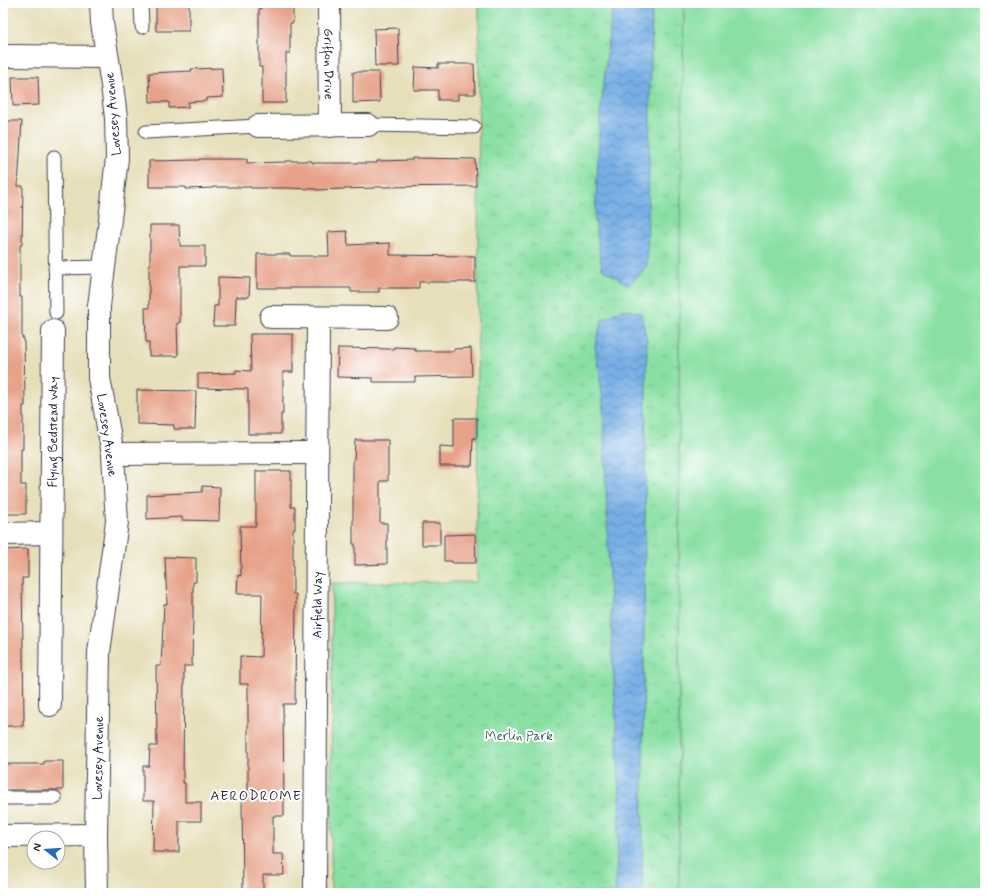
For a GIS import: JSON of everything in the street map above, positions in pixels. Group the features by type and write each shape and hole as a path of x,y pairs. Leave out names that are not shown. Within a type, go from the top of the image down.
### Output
{"street":[{"name":"Lovesey Avenue","path":"97,893 96,835 99,652 117,522 113,454 100,378 99,306 117,158 116,118 102,23 101,3"},
{"name":"Griffon Drive","path":"329,3 330,126"},
{"path":"3,56 107,57"},
{"path":"258,126 368,126"},
{"path":"271,317 387,318"},
{"name":"Airfield Way","path":"315,893 318,318"},
{"name":"Flying Bedstead Way","path":"50,705 54,322"},
{"path":"113,454 317,453"},
{"path":"3,534 51,533"},
{"path":"3,836 96,835"}],"lane":[{"path":"141,3 142,27"},
{"path":"146,132 258,126"},
{"path":"368,126 474,127"},
{"path":"54,157 54,322"},
{"path":"55,268 104,267"},
{"path":"3,798 55,798"}],"green space":[{"name":"Merlin Park","path":"479,3 684,3 679,308 679,893 331,893 332,583 477,582"},
{"path":"684,3 985,3 985,893 679,893 679,308"}],"water":[{"path":"613,3 652,3 647,266 629,285 602,269 595,220 600,115"},
{"path":"624,309 641,313 647,341 642,893 615,893 620,800 610,603 603,399 595,346 602,320"}],"building":[{"path":"156,3 189,3 189,31 156,31"},
{"path":"260,3 293,3 293,23 290,23 290,53 286,53 286,103 262,103 262,67 259,67"},
{"path":"398,28 399,66 375,66 374,29"},
{"path":"438,64 474,64 475,94 458,94 458,100 438,100 438,90 414,90 415,67 438,68"},
{"path":"222,68 223,97 206,98 206,101 188,102 188,107 169,108 169,102 150,102 149,73"},
{"path":"353,72 379,72 380,102 353,103"},
{"path":"12,77 38,77 39,105 13,106"},
{"path":"3,121 22,121 18,186 23,186 22,245 20,245 20,297 22,297 22,338 24,338 25,406 23,406 21,485 26,485 26,514 3,514"},
{"path":"412,158 475,159 476,186 374,187 316,190 251,187 186,189 186,187 149,187 149,161 247,159 247,163 312,161 312,163 377,163 377,161 412,160"},
{"path":"150,225 179,225 180,246 205,246 205,266 180,266 180,323 177,323 178,356 149,356 149,342 146,342 145,308 149,308"},
{"path":"347,231 348,245 390,243 390,255 475,256 475,282 419,282 419,288 379,288 379,292 351,292 351,288 257,288 257,254 329,256 328,232"},
{"path":"218,277 250,278 249,297 236,297 235,326 213,326 214,306 218,306"},
{"path":"250,334 293,334 293,372 283,372 283,414 281,414 281,434 248,434 248,389 198,388 198,374 236,373 236,370 251,371"},
{"path":"394,347 415,348 415,351 454,351 454,349 471,348 472,376 415,377 415,382 373,382 373,378 337,377 338,348 394,349"},
{"path":"137,390 196,391 195,429 174,429 174,425 137,424"},
{"path":"454,418 477,418 477,438 473,438 472,466 440,466 440,446 454,447"},
{"path":"355,440 388,440 388,481 380,481 380,523 387,523 387,564 355,565 355,544 353,544 353,460"},
{"path":"256,471 291,471 291,507 295,507 295,529 293,529 293,594 296,594 295,704 283,704 284,816 273,816 273,854 283,854 284,875 263,875 263,893 243,893 242,796 248,796 248,684 240,684 240,656 261,657 262,594 237,594 238,575 241,576 240,526 256,526"},
{"path":"202,486 220,487 219,521 182,520 182,517 147,519 147,495 202,492"},
{"path":"422,523 440,523 440,545 422,545"},
{"path":"475,534 476,563 452,563 452,561 444,561 444,535"},
{"path":"28,549 28,578 22,578 24,720 23,726 3,726 3,550"},
{"path":"165,557 196,558 196,582 193,582 192,666 184,666 183,783 185,783 185,802 201,802 201,821 179,821 179,852 153,852 154,801 143,801 143,766 149,766 150,746 157,746 156,666 161,666 164,604 167,604"},
{"path":"44,761 63,761 63,790 3,790 3,764 44,764"}],"district":[{"name":"AERODROME","path":"256,795"}]}
